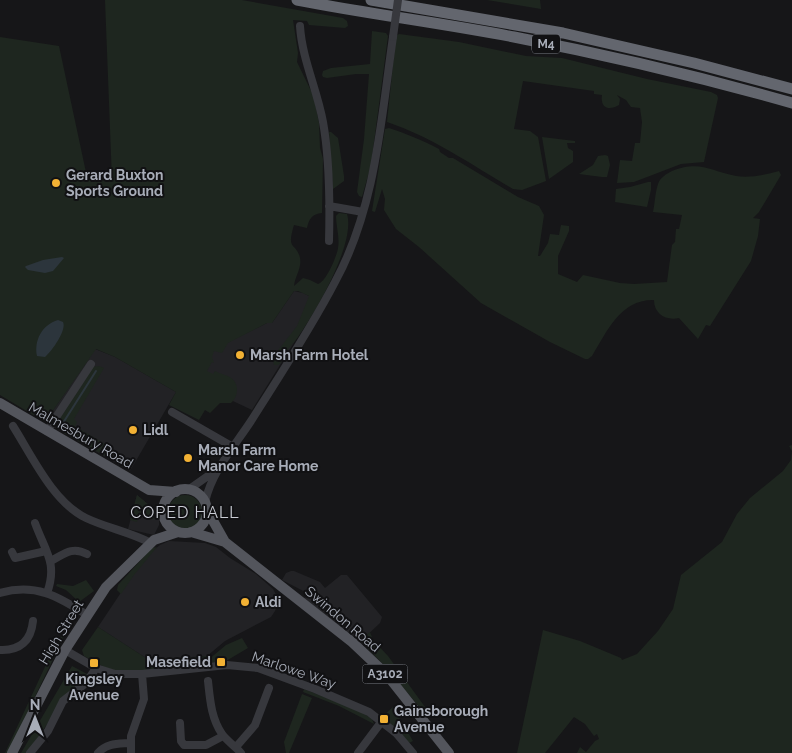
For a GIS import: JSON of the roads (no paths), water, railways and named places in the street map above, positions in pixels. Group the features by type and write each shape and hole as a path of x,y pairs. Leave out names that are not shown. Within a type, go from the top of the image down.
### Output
{"highway":[{"name":"M4","path":"297,0 455,26 568,48 668,70 792,103"},
{"name":"M4","path":"371,0 563,33 677,59 792,90"}],"main road":[{"name":"Malmesbury Road","path":"0,403 149,490"},
{"path":"149,490 176,492 188,490"},
{"path":"149,490 170,526 178,532"},
{"name":"A3102","path":"188,490 198,494 206,506"},
{"name":"A3102","path":"164,514 167,499 176,492"},
{"path":"191,532 198,530 203,524 206,506"},
{"name":"Swindon Road","path":"206,506 225,542"},
{"name":"High Street","path":"12,753 64,650 106,587 152,542 164,514"},
{"name":"High Street","path":"152,542 178,532"},
{"name":"A3102","path":"178,532 191,532"},
{"name":"Swindon Road","path":"191,532 225,542 361,649 396,685 449,753"}],"street":[{"path":"206,506 210,485 218,469 296,348 335,283 353,244 363,212 379,134 398,0"},
{"path":"300,26 302,51 323,123 328,158 329,241"},
{"path":"328,206 363,212"},
{"path":"47,431 91,364"},
{"path":"172,412 233,447"},
{"path":"13,426 56,491 74,511 94,521 152,542"},
{"path":"188,490 218,469"},
{"path":"36,523 51,561 52,575 47,593"},
{"path":"51,561 72,550 87,554"},
{"path":"12,552 15,558 46,551"},
{"path":"0,593 27,589 47,593 87,615"},
{"path":"0,650 19,647 29,638 35,624"},
{"name":"Marlowe Way","path":"64,650 96,668 115,674 142,674 227,665 258,668 362,708 396,733 413,753"},
{"path":"30,753 48,731 63,702 86,683 96,668"},
{"path":"131,753 132,730 144,699 142,674"},
{"path":"208,681 213,714 223,736 238,750 255,725 269,688"},
{"path":"360,752 382,721"},
{"path":"180,724 181,741 184,745 206,745 223,736"},
{"path":"98,753 112,744 130,743"}],"waterway":[{"path":"63,423 96,371"}],"place":[{"name":"Gerard Buxton Sports Ground","path":"56,183"},
{"name":"Marsh Farm Hotel","path":"240,355"},
{"name":"Lidl","path":"133,430"},
{"name":"Marsh Farm Manor Care Home","path":"188,458"},
{"name":"Aldi","path":"245,602"},
{"name":"Masefield","path":"221,662"},
{"name":"Kingsley Avenue","path":"94,663"},
{"name":"Gainsborough Avenue","path":"384,719"}],"district":[{"name":"COPED HALL","path":"185,512"}]}
